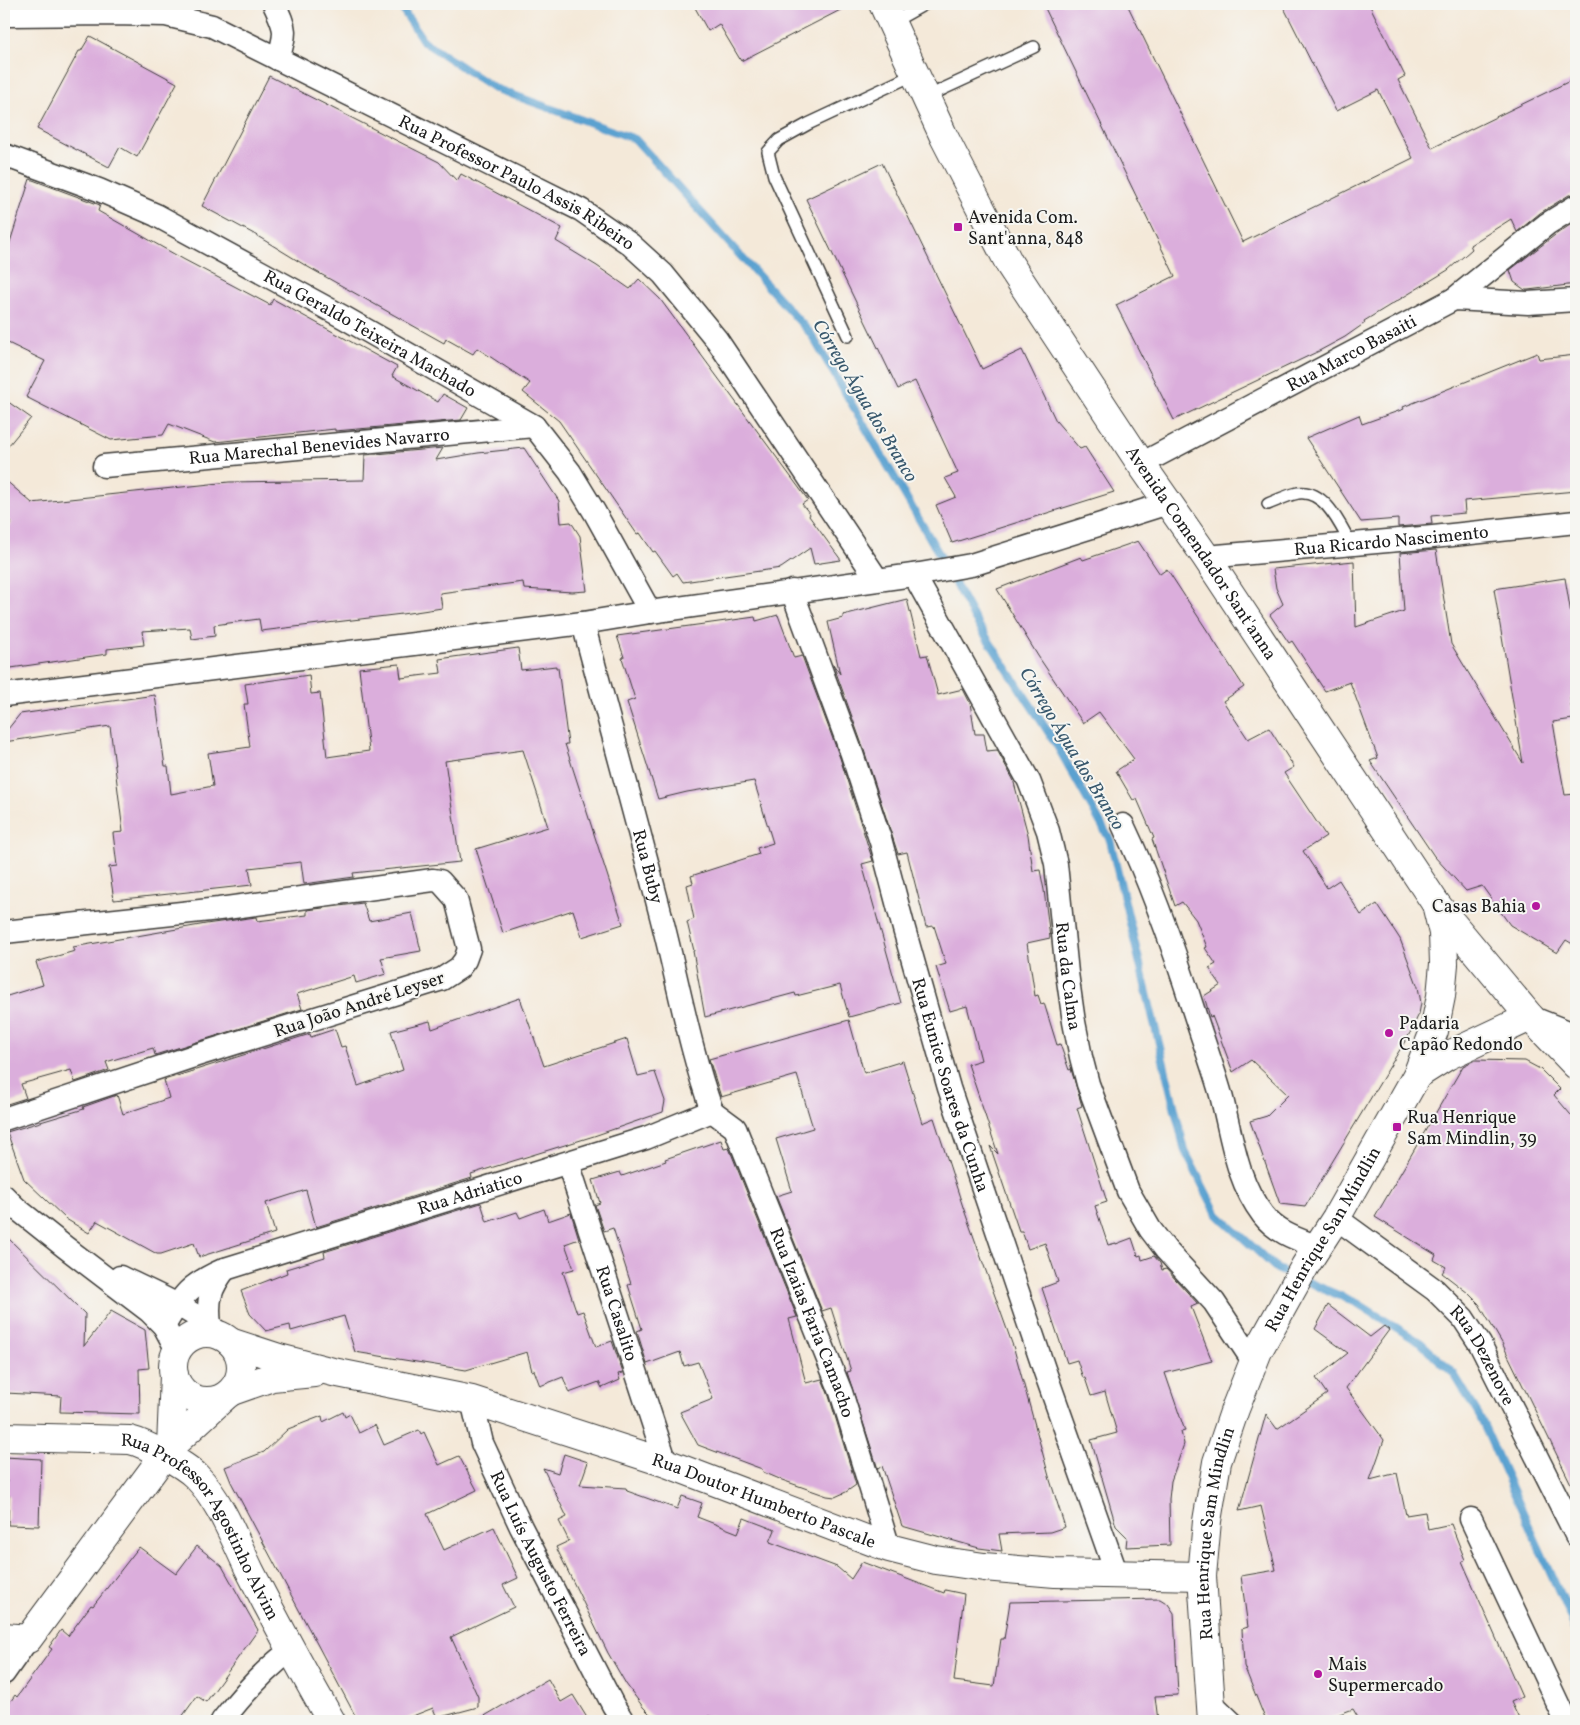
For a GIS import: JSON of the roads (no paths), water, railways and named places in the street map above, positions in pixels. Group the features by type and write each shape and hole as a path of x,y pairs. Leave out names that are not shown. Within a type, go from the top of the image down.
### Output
{"main road":[{"name":"Avenida Comendador Sant'anna","path":"888,13 926,98 1010,265 1436,904 1530,1017 1576,1065"},
{"name":"Rua Henrique San Mindlin","path":"1256,1356 1314,1252 1336,1218 1418,1075 1434,1031 1441,996 1444,964 1443,933 1436,904"},
{"path":"1418,1075 1447,1056 1530,1017"},
{"path":"16,1638 167,1451 228,1395 238,1382 242,1372 241,1360 237,1350 221,1334 202,1333 192,1336 183,1342 176,1363 167,1451"},
{"name":"Rua Doutor Humberto Pascale","path":"221,1334 280,1358 333,1372 472,1400 666,1463 888,1548 936,1560 984,1567 1055,1573 1202,1576"},
{"name":"Rua Henrique Sam Mindlin","path":"1212,1708 1202,1576 1207,1521 1217,1462 1256,1356"},
{"path":"176,1363 178,1385 184,1393 203,1401 213,1401 228,1395"},
{"name":"Rua Doutor Humberto Pascale","path":"228,1395 272,1377 333,1372"},
{"name":"Rua Professor Agostinho Alvim","path":"4,1437 130,1440 167,1451 195,1475 215,1501 291,1650 331,1721"}],"street":[{"path":"274,4 283,23 285,39 278,59"},
{"name":"Rua Professor Paulo Assis Ribeiro","path":"7,16 111,14 166,16 212,26 581,210 630,244 663,274 717,340 876,580"},
{"name":"Rua Geraldo Teixeira Machado","path":"4,155 100,190 156,215 346,318 534,426 570,472 596,513 650,612"},
{"name":"Rua Marco Basaiti","path":"1141,464 1454,299 1547,224 1576,206"},
{"path":"1454,299 1528,303 1576,300"},
{"name":"Rua Marechal Benevides Navarro","path":"104,466 534,426"},
{"path":"4,695 583,623 968,566 1168,503"},
{"name":"Rua Ricardo Nascimento","path":"1206,557 1576,522"},
{"name":"Rua da Calma","path":"917,574 1029,781 1048,831 1056,864 1067,973 1081,1057 1088,1084 1128,1191 1150,1229 1166,1250 1214,1302 1256,1356"},
{"name":"Rua Eunice Soares da Cunha","path":"792,591 852,754 881,842 949,1088 1044,1369 1117,1575"},
{"name":"Rua Buby","path":"583,623 662,918 693,1051 712,1111"},
{"path":"1123,825 1140,860 1174,950 1220,1095 1234,1154 1243,1181 1264,1216 1276,1229 1314,1252"},
{"name":"Rua João André Leyser","path":"4,932 219,908 433,880 440,881 456,899 469,949 466,960 459,968 442,979 197,1055 4,1119"},
{"path":"1530,1017 1576,1035"},
{"name":"Rua Adriatico","path":"164,1326 177,1304 190,1289 204,1278 226,1269 646,1138 712,1111"},
{"name":"Rua Izaias Faria Camacho","path":"712,1111 735,1128 841,1392 888,1548"},
{"name":"Rua Casalito","path":"568,1163 666,1463"},
{"name":"Rua Doutor Humberto Pascale","path":"4,1196 16,1208 149,1311 164,1326 176,1363"},
{"name":"Rua Dezenove","path":"1336,1218 1435,1290 1462,1318 1480,1344 1576,1535"},
{"name":"Rua Doutor Humberto Pascale","path":"74,1254 177,1304 221,1334"},
{"path":"221,1334 208,1306 210,1294 215,1283 226,1269"},
{"name":"Rua Luís Augusto Ferreira","path":"472,1400 482,1443 521,1527 623,1721"},
{"path":"1471,1519 1566,1721"},
{"path":"4,1673 16,1638"},
{"path":"222,1721 274,1662 291,1650"}],"lane":[{"path":"888,13 925,4"},
{"path":"926,98 1034,47"},
{"path":"848,336 774,176 768,152 779,140 808,124 916,73"},
{"path":"1268,504 1299,493 1319,497 1333,513 1351,544"},
{"path":"1212,1708 1238,1721"}],"waterway":[{"name":"Córrego Água dos Branco","path":"399,4 424,42 494,88 635,139 811,334 938,552 974,618 1056,744 1110,840 1185,1151 1217,1214 1277,1269 1357,1303 1421,1343 1454,1374 1480,1417 1576,1630"}],"place":[{"name":"Avenida Com. Sant'anna, 848","path":"958,227"},
{"name":"Casas Bahia","path":"1536,906"},
{"name":"Padaria Capão Redondo","path":"1389,1033"},
{"name":"Rua Henrique Sam Mindlin, 39","path":"1397,1127"},
{"name":"Mais Supermercado","path":"1318,1674"}]}
